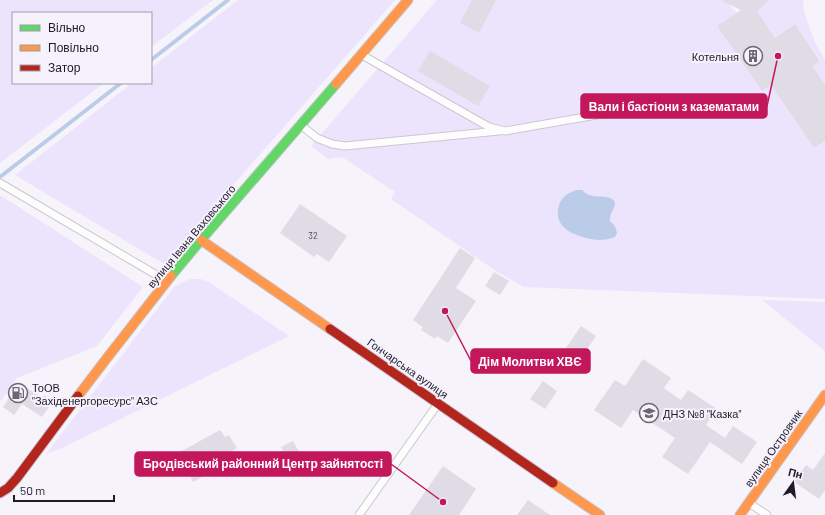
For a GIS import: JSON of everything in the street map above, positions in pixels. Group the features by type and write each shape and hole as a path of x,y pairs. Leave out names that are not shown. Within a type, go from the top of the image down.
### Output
{"main road":[{"name":"вулиця Івана Ваховського","path":"0,493 17,479 107,358 167,281 408,0"},
{"name":"Гончарська вулиця","path":"201,240 600,515"},
{"name":"вулиця Островчик","path":"740,515 825,395"}],"lane":[{"path":"362,55 489,127 506,131"},
{"path":"301,125 318,138 332,144 346,146 506,131 648,106 651,99"},
{"path":"1,183 167,281"},
{"path":"359,515 438,403"},
{"path":"749,503 767,515"}],"shaded area":[{"path":"0,0 213,0 152,46 152,12 12,12 12,84 103,84 0,163"},
{"path":"238,0 395,0 164,264 15,175 131,84 152,84 152,67"},
{"path":"437,0 720,0 729,4 737,13 717,26 762,91 771,85 814,148 825,141 825,299 524,287 496,271 391,199 395,192 342,157 328,159 311,146"},
{"path":"760,0 803,0 804,12 810,29 825,60 825,85 822,81 800,74 820,60 795,24 775,38 757,11"},
{"path":"0,195 143,287 97,346 17,378 0,402"},
{"path":"190,279 201,279 210,283 289,336 62,448 46,454 175,286"},
{"path":"762,300 825,302 825,351"}],"water":[{"path":"576,190 582,190 593,196 607,197 615,202 610,216 610,221 615,226 617,233 615,237 601,240 585,238 571,232 560,223 558,209 560,202 566,195"}],"building":[{"path":"472,0 496,0 479,33 460,23"},
{"path":"720,0 769,0 757,11 775,38 795,24 820,61 812,66 825,85 825,141 814,148 771,85 762,91 717,26 741,10"},
{"path":"430,51 490,86 478,106 418,71"},
{"path":"300,204 347,236 329,262 317,254 314,257 280,233"},
{"path":"460,248 475,258 456,288 476,301 448,343 437,336 435,339 421,330 423,327 413,320"},
{"path":"494,272 509,281 500,295 485,286"},
{"path":"581,326 596,336 579,361 564,351"},
{"path":"643,359 671,378 664,388 681,400 688,390 717,409 706,425 725,438 733,426 757,442 742,464 710,442 688,474 662,457 675,438 633,410 621,428 594,410 615,380 625,386"},
{"path":"543,381 557,391 545,409 530,399"},
{"path":"19,383 42,398 44,395 53,401 42,417 22,404 14,415 3,407"},
{"path":"220,430 225,437 229,435 237,448 232,451 236,458 193,482 178,453"},
{"path":"293,441 308,468 296,475 281,447"},
{"path":"825,453 825,490 819,499 794,482 806,465 813,470"},
{"path":"443,466 476,489 459,515 409,515"},
{"path":"528,500 550,515 517,515"}],"waterway":[{"path":"152,59 228,0"},
{"path":"0,177 120,84"}],"traffic: fast":[{"path":"171,276 336,84"}],"traffic: slow":[{"path":"336,84 408,0"},
{"path":"201,240 330,329"},
{"path":"78,396 171,276"},
{"path":"740,515 825,395"},
{"path":"553,483 600,515"}],"traffic: jam":[{"path":"330,329 553,483"},
{"path":"0,493 8,488 17,478 78,396"}],"place":[{"name":"Котельня","path":"753,56"},
{"name":"Вали і бастіони з казематами","path":"778,56"},
{"name":"Дім Молитви ХВЄ","path":"445,311"},
{"name":"ТоОВ \"Західенергоресурс\" АЗС","path":"18,393"},
{"name":"ДНЗ №8 \"Казка\"","path":"649,413"},
{"name":"Бродівський районний Центр зайнятості","path":"443,502"}]}
